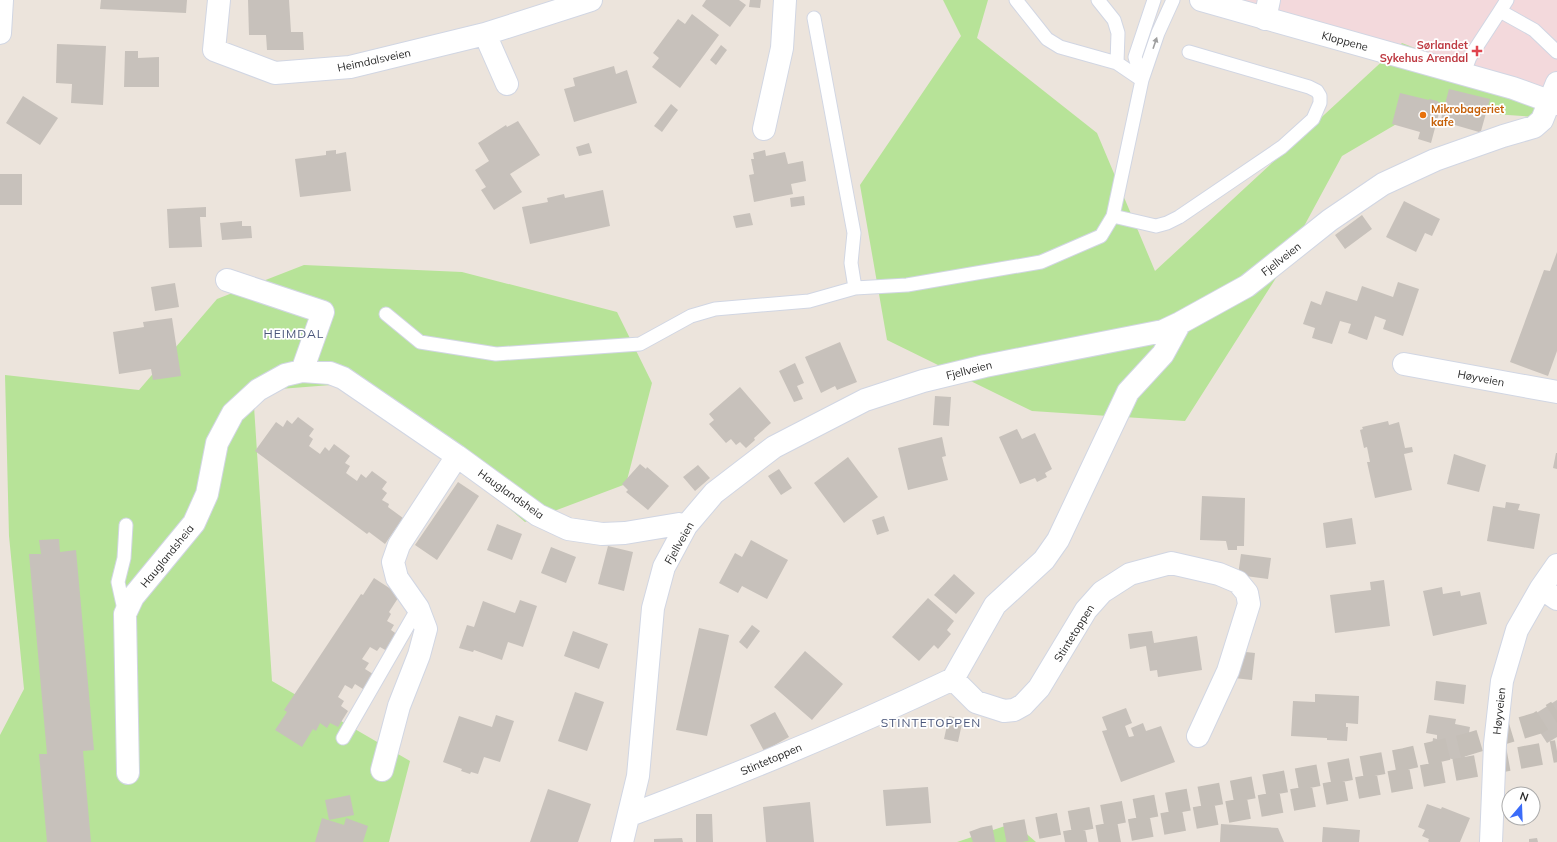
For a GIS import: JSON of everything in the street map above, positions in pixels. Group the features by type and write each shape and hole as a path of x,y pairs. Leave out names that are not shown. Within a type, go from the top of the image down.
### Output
{"street":[{"path":"0,33 2,0"},
{"name":"Heimdalsveien","path":"219,0 214,50 275,73 350,67 485,34"},
{"path":"507,84 485,34 591,0"},
{"path":"764,129 782,48 785,0"},
{"name":"Kloppene","path":"1201,0 1267,9 1463,75 1513,88 1555,96"},
{"name":"Fjellveien","path":"622,842 630,815 638,776 653,608 664,567 686,526 714,493 774,447 865,400 923,381 985,366 1163,330 1180,323 1246,286 1330,220 1383,184 1436,160 1503,136 1534,127 1542,120 1555,96"},
{"path":"227,280 323,312 302,371"},
{"path":"953,678 995,605 1044,560 1058,540 1128,392 1163,354 1180,323"},
{"name":"Høyveien","path":"1404,364 1557,392"},
{"name":"Hauglandsheia","path":"128,773 125,614 133,597 194,523 207,494 217,443 233,413 258,390 285,376 302,371 330,373 343,378 457,456 538,515 568,529 610,534 679,524 686,526"},
{"path":"382,770 399,706 419,655 426,629 418,608 397,578 392,562 399,545 457,456"},
{"name":"Stintetoppen","path":"630,815 722,781 914,697 953,678 976,702 1004,711 1014,710 1023,705 1039,688 1086,610 1102,592 1112,584 1130,574 1171,563 1219,574 1238,582 1247,593 1249,604 1228,671 1198,736"},
{"name":"Høyveien","path":"1492,842 1495,744 1502,681 1517,630 1549,594 1557,565"}],"lane":[{"path":"1016,0 1047,39 1060,47 1117,63 1142,80"},
{"path":"1098,0 1114,20 1118,33 1117,63"},
{"path":"1142,80 1135,57 1154,0"},
{"path":"386,314 420,342 496,354 640,344 691,316 715,309 809,301 855,288 907,285 1041,262 1101,236 1113,216 1142,80 1158,33 1174,0"},
{"path":"1463,75 1470,57 1503,6 1534,30 1557,52"},
{"path":"814,18 854,233 851,263 855,288"},
{"path":"1113,216 1156,226 1167,223 1179,217 1282,147 1313,119 1320,103 1320,96 1317,91 1189,52"},
{"path":"125,614 118,582 124,558 126,525"},
{"path":"343,738 418,608"}],"shaded area":[{"name":"Sørlandet Sykehus Arendal","path":"1218,0 1557,0 1557,93"}],"green space":[{"path":"943,0 988,0 977,38 1097,133 1155,271 1402,43 1557,103 1550,118 1422,109 1342,156 1276,278 1185,421 1032,411 887,340 860,185 961,36"},
{"path":"304,265 462,272 617,312 652,383 626,484 525,522 460,466 344,384 253,391 272,681 410,761 389,842 0,842 0,735 24,689 9,536 5,375 139,390 217,299"},
{"path":"1014,823 1036,842 957,842"}],"building":[{"path":"101,0 187,0 186,13 100,9"},
{"path":"248,0 289,0 291,32 303,32 304,50 267,50 266,35 249,35"},
{"path":"706,0 739,0 746,5 730,27 702,6"},
{"path":"750,0 761,0 760,8 749,7"},
{"path":"692,14 719,35 680,88 652,67 659,58 653,53 678,19 685,24"},
{"path":"57,44 106,46 103,105 71,103 72,84 56,83"},
{"path":"721,45 727,50 716,65 710,60"},
{"path":"125,51 138,51 138,58 159,57 159,87 124,87"},
{"path":"614,66 616,74 627,70 637,103 574,122 564,89 575,86 573,78"},
{"path":"1449,89 1490,99 1481,131 1479,132 1441,121 1442,114 1439,113 1431,143 1418,139 1420,132 1392,124 1400,93 1438,101 1445,104"},
{"path":"23,96 58,118 40,145 6,123"},
{"path":"671,104 678,110 662,132 654,126"},
{"path":"518,121 540,155 510,174 522,192 494,210 481,190 486,187 475,170 489,161 478,143 506,125 507,127"},
{"path":"589,143 592,153 579,156 576,147"},
{"path":"336,150 336,154 346,152 351,191 300,197 295,159 326,155 326,151"},
{"path":"765,150 766,156 785,152 788,164 803,161 806,181 791,184 793,194 754,202 749,175 754,174 751,159 754,159 753,153"},
{"path":"0,174 22,174 22,205 0,205"},
{"path":"603,190 610,226 530,244 522,207 548,202 547,198 564,194 565,198"},
{"path":"804,196 805,205 791,207 790,198"},
{"path":"1404,201 1440,219 1432,236 1425,233 1416,252 1386,237"},
{"path":"206,207 206,217 200,217 202,247 169,248 167,209"},
{"path":"750,213 753,225 736,228 733,216"},
{"path":"1362,215 1372,229 1345,249 1335,235"},
{"path":"242,221 242,226 251,226 252,238 222,240 220,223"},
{"path":"1557,252 1557,351 1548,376 1510,362 1544,270 1550,271"},
{"path":"1398,282 1419,289 1403,336 1383,329 1386,320 1375,316 1367,340 1348,333 1351,324 1340,321 1332,344 1312,338 1315,328 1303,324 1311,301 1321,305 1326,291 1357,301 1362,286 1393,297"},
{"path":"175,283 179,307 155,311 151,287"},
{"path":"172,318 181,376 153,380 151,369 119,374 113,332 144,327 143,322"},
{"path":"840,342 857,382 837,390 835,386 821,393 805,357"},
{"path":"795,363 804,383 797,386 803,399 794,402 779,371"},
{"path":"740,387 771,423 754,438 755,440 746,448 740,442 736,445 731,439 726,443 709,424 714,420 709,414"},
{"path":"935,396 951,397 949,426 933,425"},
{"path":"298,417 314,429 309,436 313,439 309,446 320,454 325,447 329,451 334,444 350,456 345,463 350,466 346,473 357,481 361,474 366,478 372,471 387,482 382,489 387,493 382,500 389,504 388,507 403,518 385,544 369,532 367,534 255,451 276,422 283,427 287,420 292,424"},
{"path":"1388,421 1389,425 1399,422 1405,448 1412,447 1413,452 1404,454 1412,490 1375,498 1367,462 1370,462 1367,447 1364,448 1360,430 1363,429 1362,427"},
{"path":"1017,429 1022,439 1035,433 1052,469 1045,473 1047,477 1037,482 1035,478 1020,484 999,437"},
{"path":"942,437 946,456 942,457 948,480 908,490 898,448"},
{"path":"1557,453 1557,469 1553,468"},
{"path":"1454,454 1486,465 1479,492 1447,484"},
{"path":"848,457 878,497 844,523 814,483"},
{"path":"640,464 646,469 647,467 669,486 648,510 626,492 628,490 622,484"},
{"path":"698,465 710,478 695,491 683,477"},
{"path":"779,469 792,488 781,495 768,476"},
{"path":"458,482 479,496 437,560 415,545"},
{"path":"1202,496 1245,498 1244,546 1237,546 1237,550 1228,550 1226,541 1200,540"},
{"path":"1506,502 1520,504 1518,510 1540,514 1534,549 1487,541 1493,506 1505,508"},
{"path":"884,516 889,531 877,535 872,520"},
{"path":"1352,518 1356,544 1326,548 1323,523"},
{"path":"497,524 522,534 512,560 487,550"},
{"path":"59,539 60,552 76,550 94,750 83,751 91,842 47,842 39,754 47,754 29,554 41,554 39,540"},
{"path":"751,540 788,560 767,599 742,586 738,593 719,583 735,553 742,557"},
{"path":"608,546 633,552 624,591 598,584"},
{"path":"551,547 576,557 566,583 541,573"},
{"path":"1241,554 1271,558 1268,579 1238,575"},
{"path":"954,574 975,593 956,614 934,595"},
{"path":"374,578 400,595 389,612 391,614 387,621 394,625 391,630 398,635 387,651 380,647 377,651 370,647 362,659 369,663 365,669 373,674 363,689 355,684 352,689 345,685 338,697 344,701 341,706 348,711 338,727 330,723 327,728 320,723 316,731 313,729 302,747 275,730 287,712 284,710 361,594 363,595"},
{"path":"1384,580 1390,626 1335,633 1330,595 1371,590 1370,582"},
{"path":"1442,587 1443,594 1460,591 1461,596 1480,592 1487,624 1433,636 1423,591"},
{"path":"928,598 954,621 947,630 951,634 938,649 934,645 919,661 892,637"},
{"path":"520,600 537,606 523,647 508,642 502,660 474,650 473,652 459,648 467,625 474,627 483,601 515,613"},
{"path":"752,625 760,631 747,649 739,642"},
{"path":"699,628 729,635 707,736 676,730"},
{"path":"573,631 608,644 599,669 564,656"},
{"path":"1152,631 1154,643 1197,636 1202,670 1158,677 1157,670 1150,671 1146,646 1130,649 1128,634"},
{"path":"805,651 843,684 812,720 774,687"},
{"path":"1237,651 1255,653 1252,680 1234,678"},
{"path":"1436,681 1466,685 1464,704 1434,700"},
{"path":"575,692 604,702 587,751 558,741"},
{"path":"1315,694 1359,696 1358,724 1346,723 1346,727 1348,727 1347,741 1327,740 1327,738 1291,736 1293,701 1315,702"},
{"path":"1557,700 1557,737 1547,743 1530,717"},
{"path":"1126,708 1132,723 1125,726 1129,737 1134,736 1131,728 1143,723 1146,731 1161,726 1175,762 1121,782 1102,731 1107,730 1102,717"},
{"path":"775,712 789,737 764,751 750,725"},
{"path":"496,715 514,721 500,762 484,757 478,774 471,772 470,774 461,771 462,769 443,762 459,716 492,727"},
{"path":"1429,715 1456,719 1455,724 1470,727 1464,761 1434,756 1435,748 1432,748 1433,738 1437,739 1437,735 1426,733"},
{"path":"949,716 963,719 958,742 944,739"},
{"path":"928,787 931,823 886,826 883,790"},
{"path":"548,789 591,804 578,842 530,842"},
{"path":"350,795 354,815 329,820 325,800"},
{"path":"810,802 814,842 766,842 763,807"},
{"path":"1427,804 1441,809 1442,807 1470,818 1460,842 1429,842 1429,839 1422,836 1425,830 1418,827"},
{"path":"696,814 712,814 713,842 696,842"},
{"path":"322,818 344,825 346,818 368,826 363,842 315,842"},
{"path":"1221,824 1278,828 1284,842 1220,842"},
{"path":"1323,827 1360,830 1359,842 1322,842"},
{"path":"682,838 683,842 654,842 654,839"},
{"path":"1537,838 1538,842 1529,842 1529,839"}],"tunnel":[{"path":"973,842 984,838 1405,759 1465,745 1538,723 1557,711"},
{"path":"1065,842 1557,751"}],"place":[{"name":"Sørlandet Sykehus Arendal","path":"1477,51"},
{"name":"Mikrobageriet kafe","path":"1423,115"}],"district":[{"name":"HEIMDAL","path":"294,333"},
{"name":"STINTETOPPEN","path":"931,722"}]}
